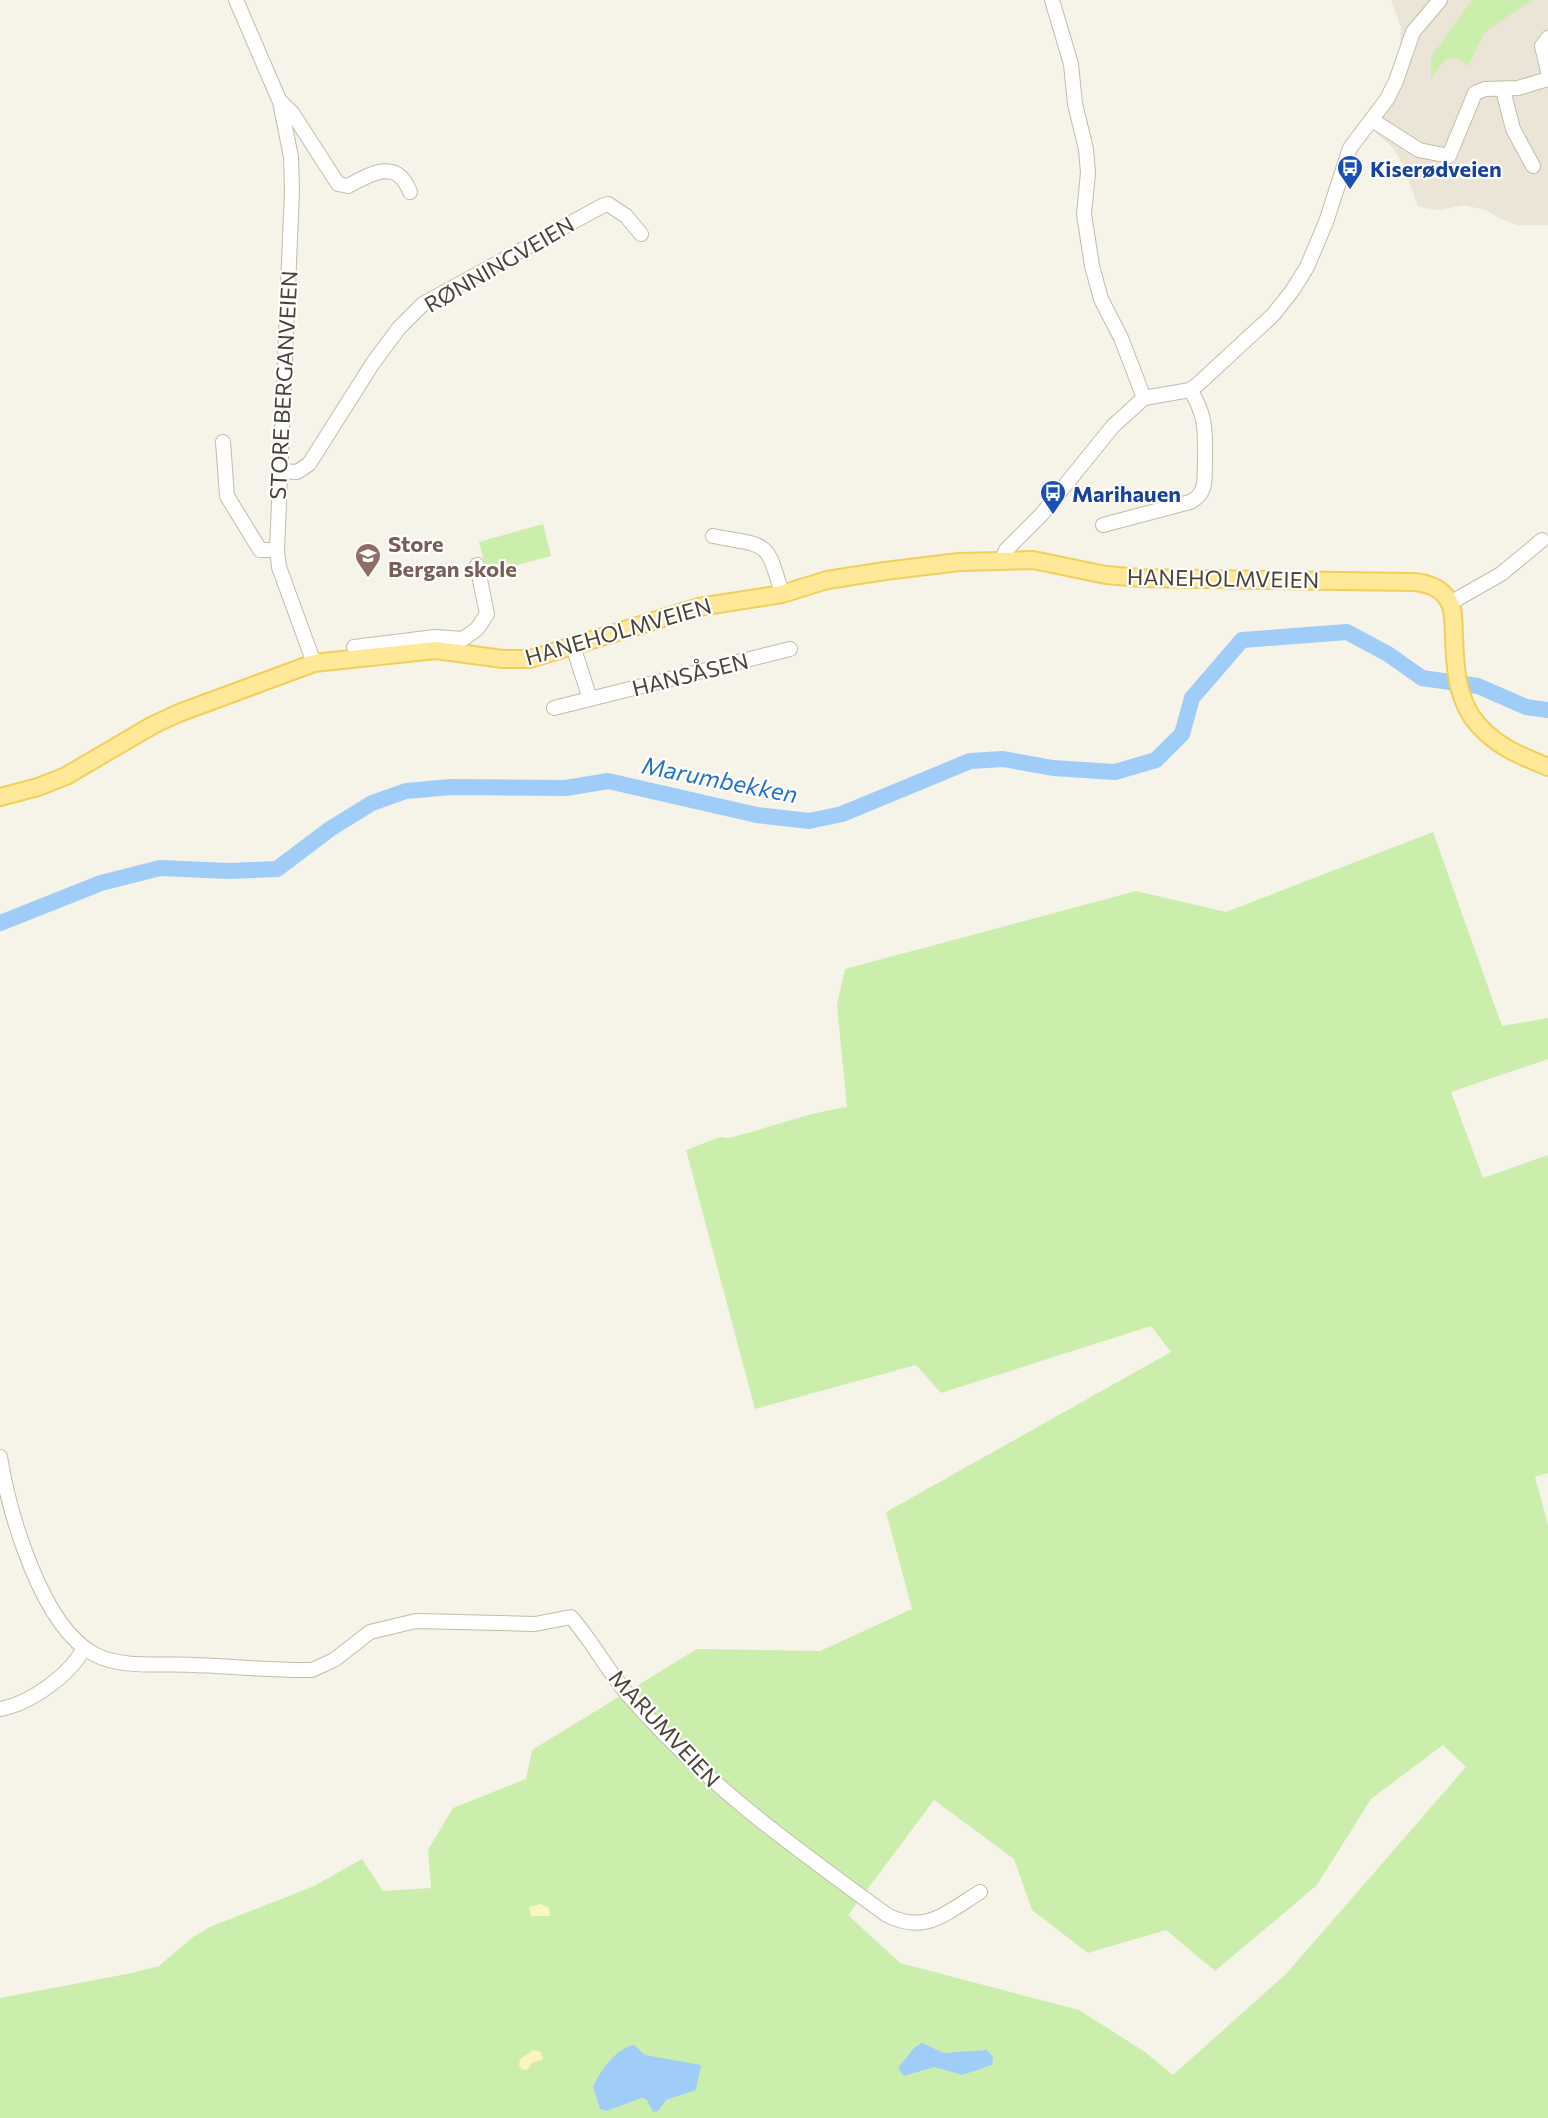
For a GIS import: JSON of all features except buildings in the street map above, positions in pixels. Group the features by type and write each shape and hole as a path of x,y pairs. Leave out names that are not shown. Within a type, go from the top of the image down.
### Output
{"main road":[{"name":"HANEHOLMVEIEN","path":"0,797 38,787 66,776 173,716 314,663 362,650 418,651 454,645 521,660 699,607 782,594 838,578 938,564 1002,560 1046,561 1098,574 1141,578 1419,582 1437,589 1450,603"},
{"path":"1450,603 1458,681 1472,716 1488,736 1509,750 1548,767"}],"street":[{"name":"STORE BERGANVEIEN","path":"236,0 280,102 291,157 292,191 277,550 279,567 314,663"},
{"path":"1052,0 1071,64 1075,104 1086,149 1088,173 1083,214 1094,276 1144,398"},
{"path":"1002,560 1006,550 1042,513 1113,426 1144,398 1190,390 1226,360 1273,315 1293,291 1307,267 1326,222 1350,148 1372,120 1396,81 1413,32 1440,0"},
{"path":"1548,38 1542,46 1548,71"},
{"path":"1372,120 1419,150 1449,156 1474,94 1485,89 1503,90 1548,80"},
{"path":"1503,90 1514,133 1533,166"},
{"name":"STORE BERGANVEIEN","path":"280,102 293,114 338,184 348,186 369,175 394,171 405,178 410,192"},
{"name":"RØNNINGVEIEN","path":"280,471 297,472 309,464 373,363 399,328 432,298 608,204 622,213 641,234"},
{"path":"1103,525 1184,504 1200,496 1205,483 1207,438 1202,414 1190,390"},
{"path":"223,442 227,496 231,505 260,550 277,550"},
{"path":"713,536 758,545 766,549 771,556 782,594"},
{"path":"1450,603 1501,574 1542,540"},
{"name":"HANEHOLMVEIEN","path":"454,645 469,635 487,614 477,565"},
{"path":"573,646 590,699"},
{"name":"HANSÅSEN","path":"554,708 790,649"},
{"name":"MARUMVEIEN","path":"0,1457 6,1492 27,1556 51,1606 73,1638 84,1648 109,1660 312,1670 334,1660 370,1632 397,1624 416,1621 535,1624 571,1617 629,1696 687,1758 729,1796 887,1915 907,1923 929,1923 980,1892"},
{"path":"0,1709 9,1707 55,1680 80,1657 84,1648"}],"shaded area":[{"path":"1391,0 1548,0 1548,225 1518,225 1485,210 1464,205 1439,210 1418,207 1403,164 1392,147 1375,132 1371,117 1393,77 1400,50 1401,27"}],"green space":[{"path":"1472,0 1532,0 1485,32 1468,66 1455,57 1445,60 1431,79 1431,57"},
{"path":"543,524 551,556 487,573 479,542"},
{"path":"1433,832 1502,1026 1548,1018 1548,1059 1451,1092 1483,1178 1548,1155 1548,1473 1535,1477 1548,1525 1548,2118 0,2118 0,1998 159,1966 193,1937 210,1927 314,1886 362,1859 383,1891 431,1888 428,1850 453,1808 526,1779 532,1750 697,1649 820,1651 912,1609 886,1512 1171,1352 1151,1326 941,1393 916,1365 755,1409 686,1150 720,1137 729,1138 847,1107 837,1005 845,969 1136,891 1226,912","holes":["1443,1745 1466,1767 1286,1974 1173,2075 1145,2052 1079,2010 900,1963 848,1915 934,1800 1014,1859 1032,1910 1088,1953 1166,1930 1215,1971 1317,1885 1371,1799"]}],"sand":[{"path":"541,1904 549,1908 550,1916 531,1916 529,1907"},
{"path":"534,2050 541,2052 543,2059 523,2070 519,2066 520,2059"}],"water":[{"path":"922,2043 944,2053 987,2050 993,2057 992,2065 962,2075 934,2067 904,2076 898,2068 914,2048"},
{"path":"634,2045 645,2055 701,2065 696,2090 666,2100 658,2111 653,2112 647,2100 642,2098 606,2111 600,2109 593,2087 596,2081 615,2056"}],"waterway":[{"name":"Marumbekken","path":"0,923 101,883 160,868 229,871 277,869 330,829 372,803 406,791 451,787 566,788 608,781 757,815 809,821 842,814 970,761 1003,759 1053,768 1115,772 1156,760 1182,734 1192,698 1242,640 1347,632 1388,654 1422,678 1478,686 1526,707 1548,710"}],"place":[{"name":"Kiserødveien","path":"1350,191"},
{"name":"Marihauen","path":"1053,516"},
{"name":"Store Bergan skole","path":"368,579"}]}
